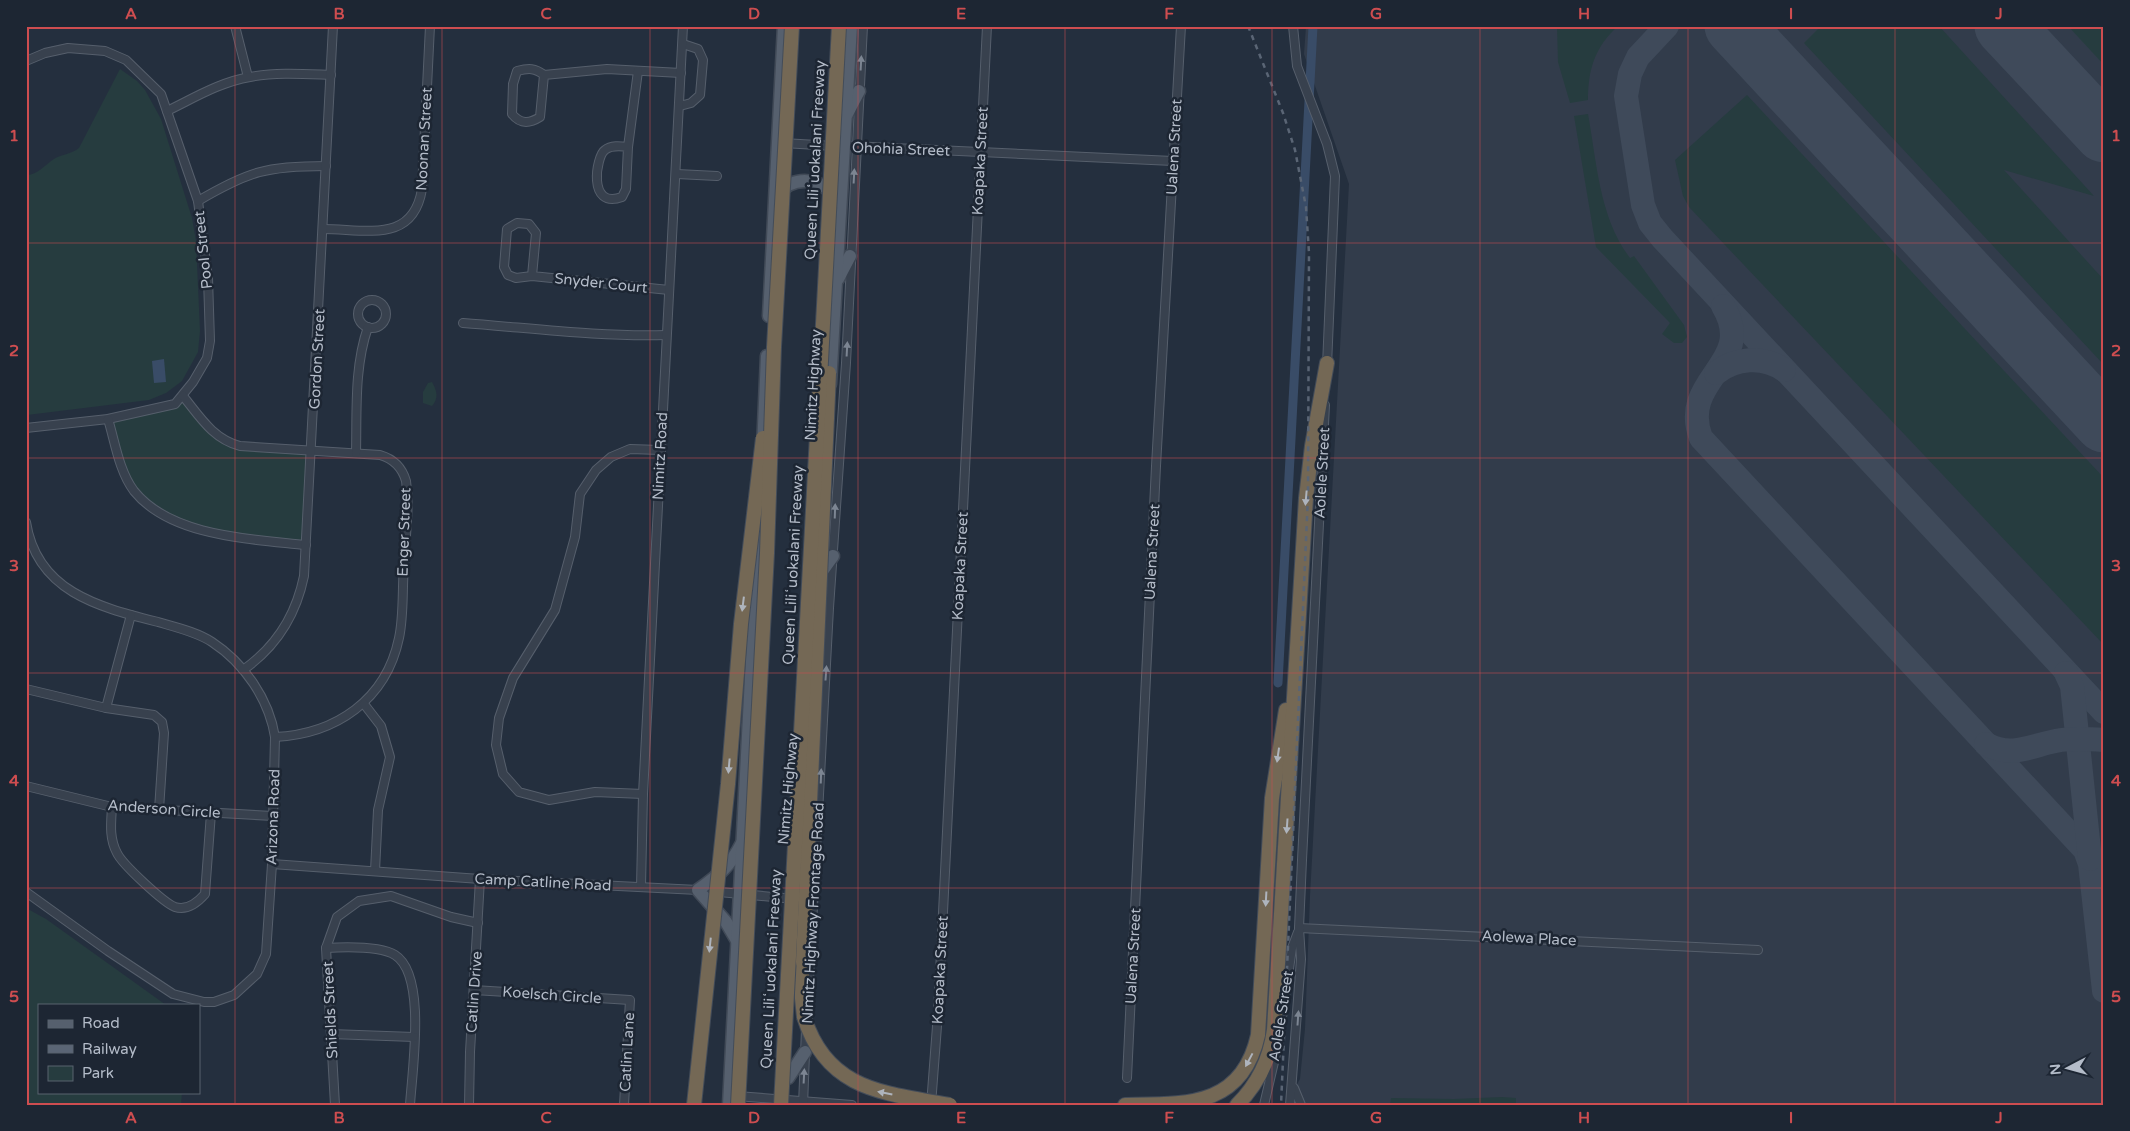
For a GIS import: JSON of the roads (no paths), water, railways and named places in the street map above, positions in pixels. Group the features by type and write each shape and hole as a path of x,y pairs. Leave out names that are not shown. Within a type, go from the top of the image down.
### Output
{"highway":[{"name":"Queen Liliʻuokalani Freeway","path":"732,1102 768,553 774,348 792,26"},
{"name":"Queen Liliʻuokalani Freeway","path":"785,1103 840,26"},
{"path":"840,26 824,517 802,1003 808,1031 815,1044 823,1056 844,1075 873,1090 950,1105"},
{"path":"694,1105 728,784 741,624 774,348"},
{"path":"1237,1105 1260,1075 1272,1042 1306,498 1312,446 1327,363"},
{"path":"1125,1105 1174,1104 1204,1100 1229,1086 1244,1069 1251,1057 1258,1029 1268,851 1277,761 1294,672"}],"main road":[{"path":"732,1102 784,26"},
{"name":"Nimitz Highway","path":"785,1103 788,1078 796,882 811,700 839,220 850,146 845,118 851,26"},
{"path":"845,118 859,91"},
{"path":"774,202 779,192 794,183 816,182 832,194 837,206 839,220"},
{"path":"835,286 850,256"},
{"path":"818,577 833,556"},
{"path":"811,700 822,722"},
{"path":"739,944 726,922 698,890 722,873 734,859 744,839"},
{"path":"796,882 816,860"},
{"path":"788,1078 805,1052"}],"street":[{"path":"235,26 248,77"},
{"name":"Gordon Street","path":"243,670 274,643 288,623 301,590 312,450 333,26"},
{"name":"Noonan Street","path":"323,229 390,230 404,224 414,214 420,203 430,26"},
{"name":"Nimitz Road","path":"641,887 643,794 666,335 677,174 683,26"},
{"name":"Nimitz Highway Frontage Road","path":"803,1103 822,722 846,355 850,256 850,146 859,91 863,26"},
{"name":"Koapaka Street","path":"931,1105 938,1013 987,26"},
{"name":"Ualena Street","path":"1127,1078 1181,26"},
{"name":"Aolele Street","path":"1290,1105 1301,959 1299,928 1336,186 1332,157 1301,77 1295,55 1293,26"},
{"path":"680,106 691,104 700,95 702,60 698,49 682,44"},
{"name":"Pool Street","path":"26,61 45,52 61,49 81,48 105,51 126,60 161,94 198,201 208,278 210,341 207,358 183,396"},
{"path":"544,75 540,117 527,123 517,120 512,114 513,84 517,71 527,68 536,69 544,75 607,69 681,73"},
{"path":"628,147 613,146 605,149 600,156 598,189 603,198 612,201 622,197 626,189 628,147 638,71"},
{"path":"167,111 214,88 248,77 281,73 331,75"},
{"name":"Ohohia Street","path":"779,142 1173,161"},
{"path":"198,201 232,181 256,171 286,167 326,166"},
{"path":"677,174 717,176"},
{"name":"Snyder Court","path":"532,276 536,234 528,224 513,224 508,229 504,267 508,275 516,278 532,276 669,290"},
{"path":"463,323 518,329 639,336 666,335"},
{"path":"356,454 358,376 362,344 368,327"},
{"path":"26,428 108,419 175,404 183,396"},
{"name":"Enger Street","path":"183,396 212,432 223,440 240,446 380,455 391,459 402,471 407,488 399,637 390,665 364,704 329,725 290,736 275,737"},
{"path":"108,419 122,469 134,490 168,519 195,528 306,545"},
{"path":"643,794 595,792 549,800 519,792 503,774 496,745 499,718 513,678 555,610 575,536 580,494 596,470 611,457 630,450 660,450"},
{"name":"Arizona Road","path":"26,522 29,544 58,584 77,596 211,641 243,670 255,684 273,721 275,737 272,864 267,944 262,964 257,974 243,989 234,995 214,1002 193,1001 163,989 26,892"},
{"path":"106,708 131,615"},
{"path":"26,689 106,708 154,715 162,722 164,733 159,810"},
{"path":"364,704 381,726 390,756 378,810 375,871"},
{"name":"Anderson Circle","path":"26,786 112,808 273,816"},
{"path":"112,808 111,835 117,853 128,869 175,907 187,907 198,902 205,894 211,813"},
{"name":"Camp Catline Road","path":"272,864 480,879 742,893 814,902"},
{"name":"Catlin Drive","path":"469,1105 480,879"},
{"name":"Shields Street","path":"335,1105 326,948 338,917 359,901 391,896 451,917 478,922"},
{"name":"Aolele Street","path":"1264,1105 1278,1045 1292,948 1299,928"},
{"name":"Aolewa Place","path":"1299,928 1758,950"},
{"path":"326,948 370,949 396,955 409,974 416,998 410,1105"},
{"name":"Koelsch Circle","path":"474,990 630,1000"},
{"name":"Catlin Lane","path":"624,1105 630,1000"},
{"path":"331,1034 414,1037"},
{"path":"1292,1084 1301,1105"},
{"path":"732,1102 852,1105"}],"water":[{"path":"164,359 166,382 154,383 152,361"}],"waterway":[{"path":"1278,683 1313,26"}],"railway":[{"path":"1248,26 1283,113 1295,150 1306,207 1309,253 1308,495 1281,1105"}]}
